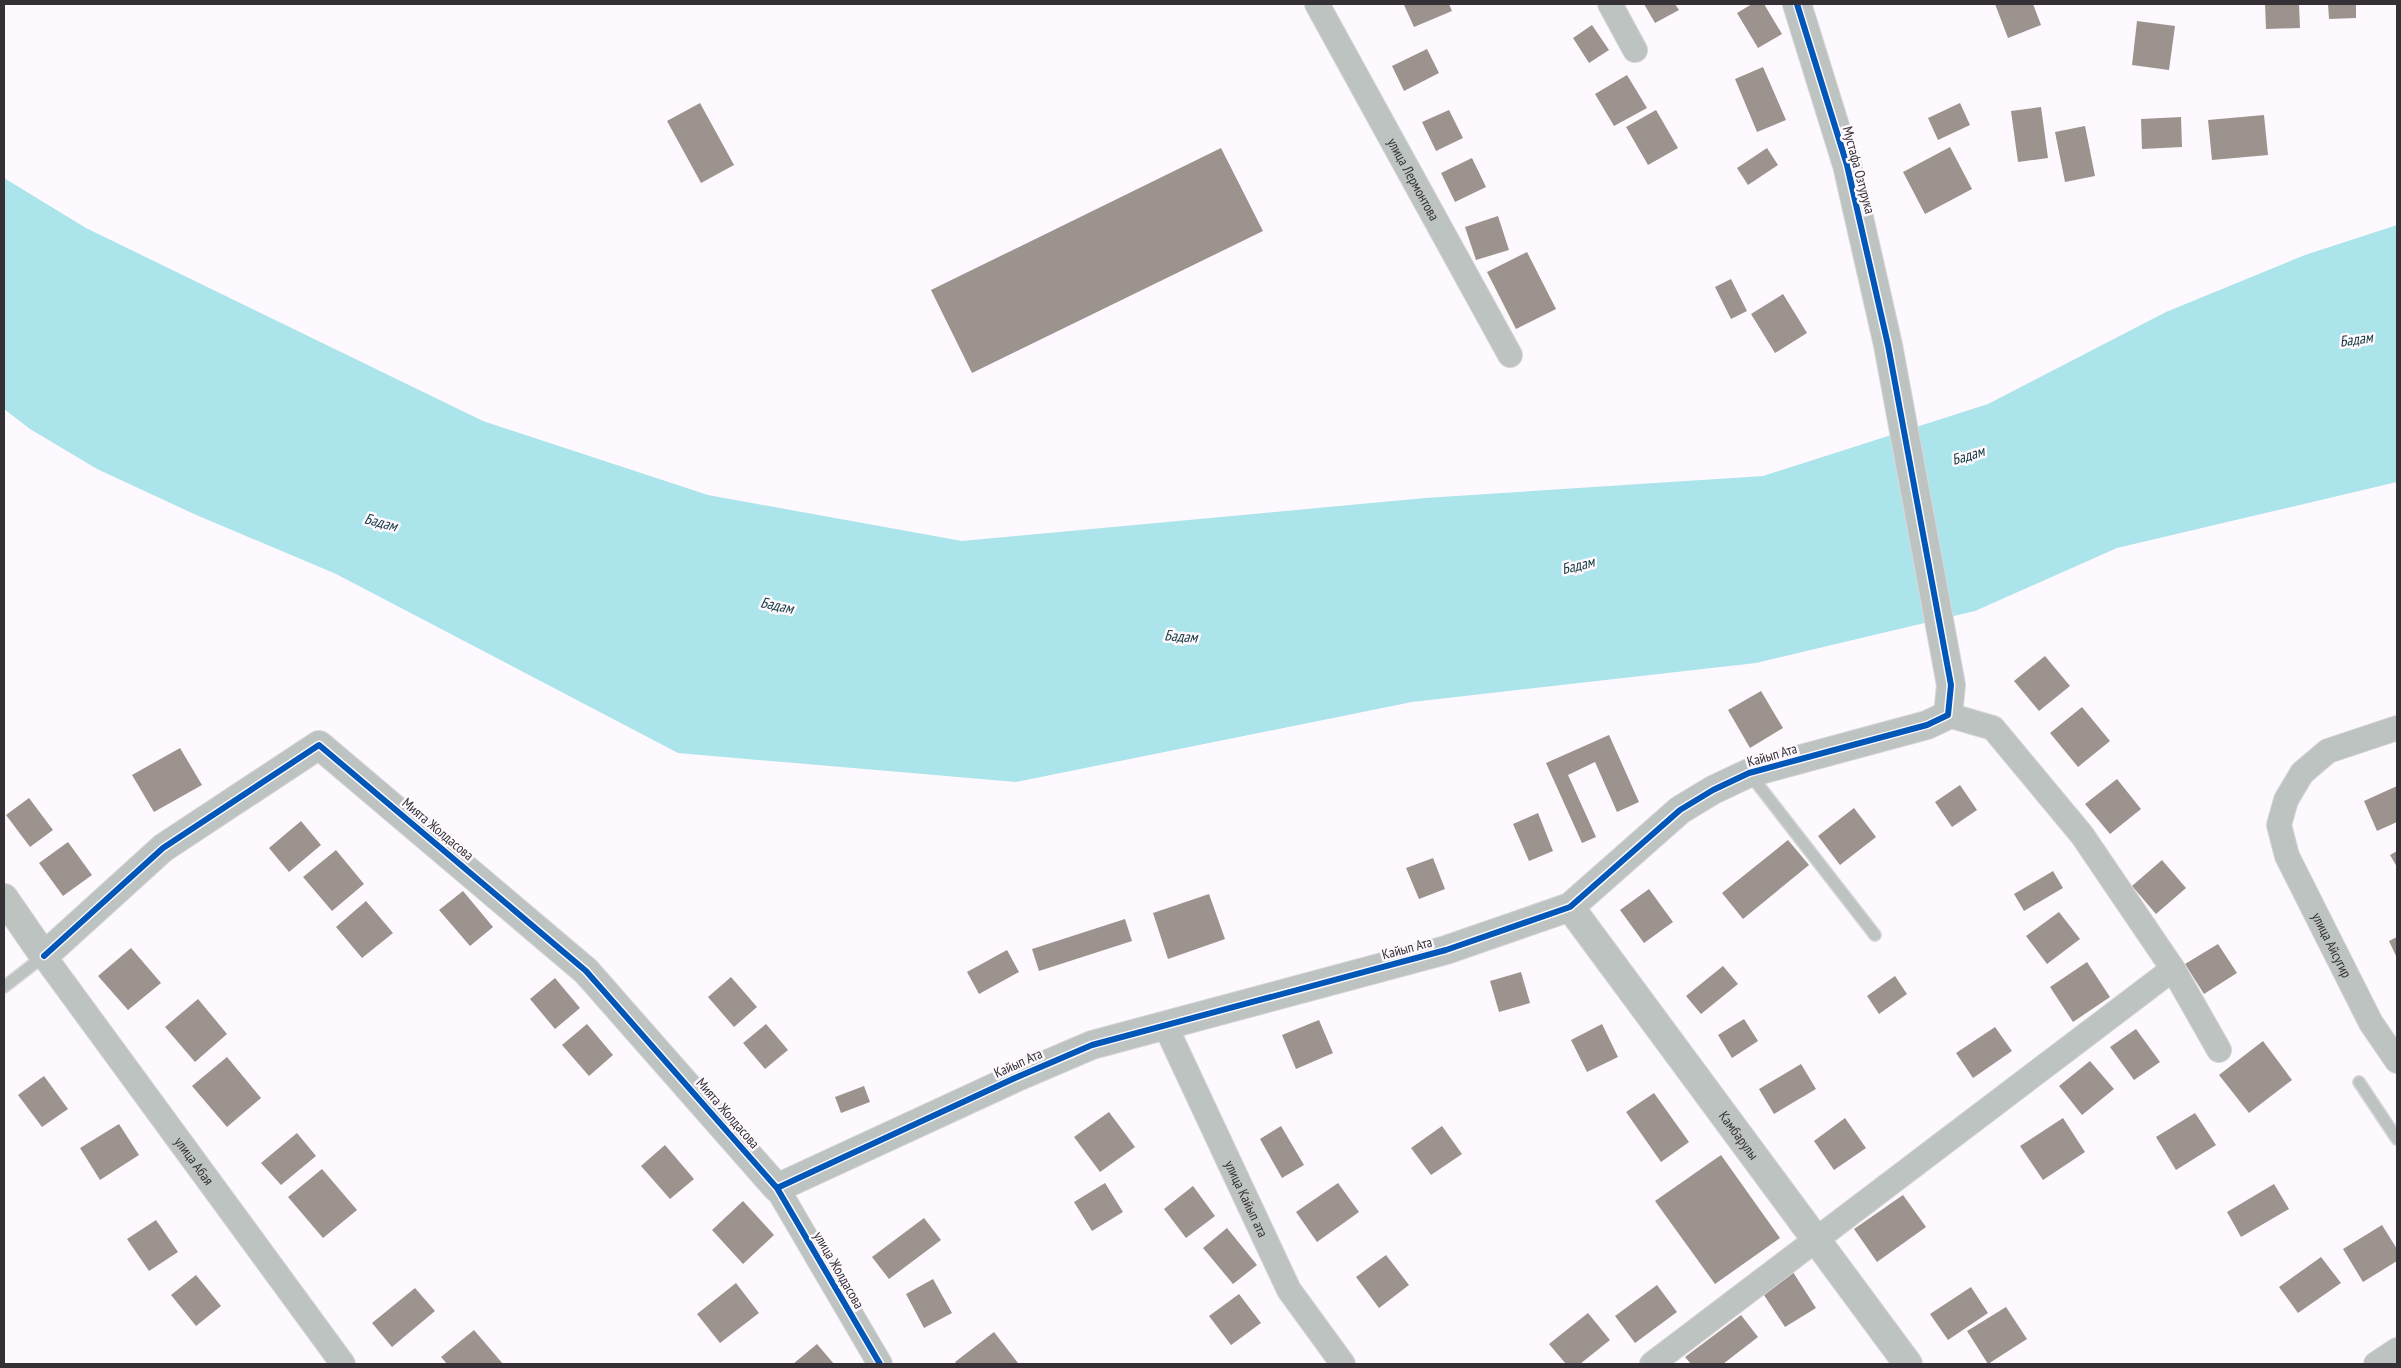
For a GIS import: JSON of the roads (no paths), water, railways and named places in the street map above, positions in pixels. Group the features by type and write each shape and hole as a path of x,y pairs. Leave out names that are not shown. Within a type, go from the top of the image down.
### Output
{"street":[{"name":"улица Лермонтова","path":"1316,4 1510,354"},
{"path":"1610,4 1636,50"},
{"name":"Мустафа Озтурука","path":"1797,4 1847,165 1888,345 1951,685 1948,715"},
{"path":"1948,715 1993,728 2082,835 2173,969 2219,1050"},
{"name":"Кайып Ата","path":"777,1188 1006,1082 1092,1045 1446,950 1570,906 1680,810 1713,790 1749,773 1928,725 1948,715"},
{"name":"улица Айсугир","path":"2397,728 2328,751 2302,773 2286,800 2279,825 2288,856 2370,1023 2397,1061"},
{"name":"Мията Жолдасова","path":"44,956 163,848 319,745 586,971 777,1188"},
{"path":"4,898 44,956"},
{"name":"Камбарулы","path":"1570,906 1908,1364"},
{"name":"улица Абая","path":"44,956 343,1364"},
{"path":"1652,1364 2173,969"},
{"name":"улица Кайып ата","path":"1165,1025 1289,1290 1343,1364"},
{"name":"улица Жолдасова","path":"777,1188 880,1364"},
{"path":"2376,1364 2397,1350"}],"lane":[{"path":"1749,773 1875,935"},
{"path":"4,987 44,956"},
{"path":"2359,1082 2397,1139"}],"water":[{"name":"Бадам","path":"4,178 86,228 483,421 708,495 962,541 1425,498 1763,476 1988,404 2166,312 2305,255 2397,225 2397,482 2117,548 1975,611 1756,663 1412,702 1016,782 678,753 336,574 194,514 97,469 30,429 4,409"}]}
